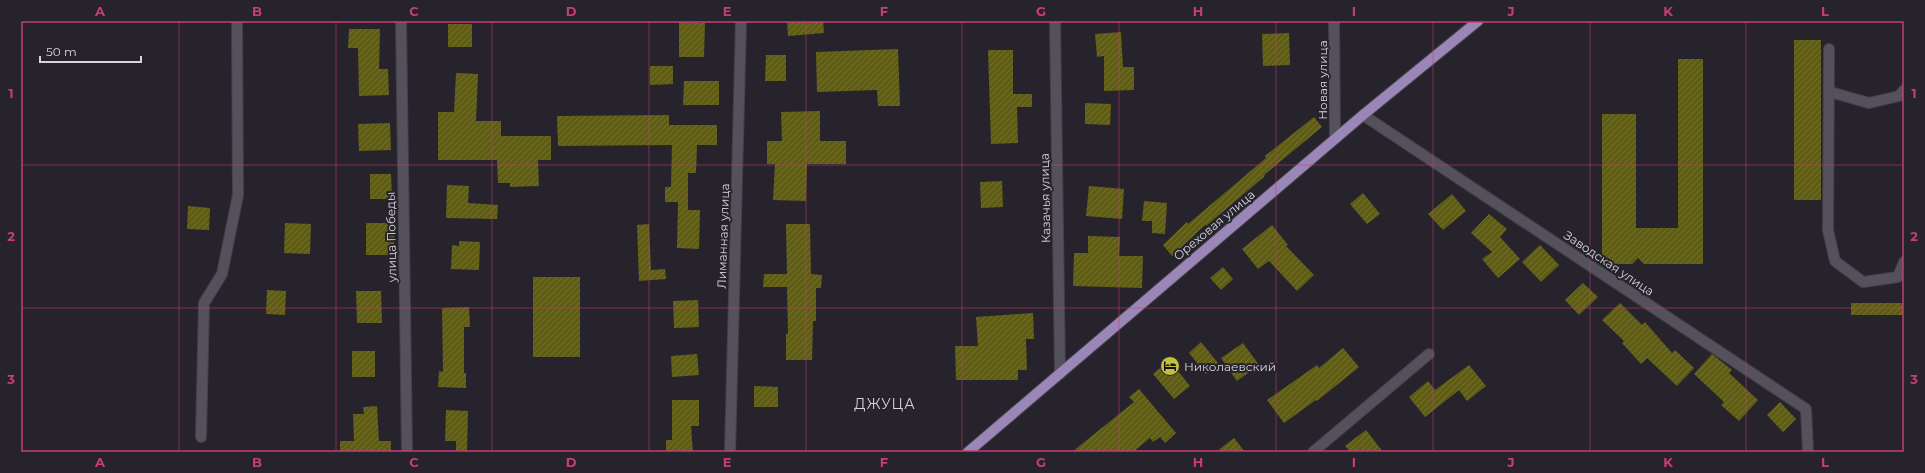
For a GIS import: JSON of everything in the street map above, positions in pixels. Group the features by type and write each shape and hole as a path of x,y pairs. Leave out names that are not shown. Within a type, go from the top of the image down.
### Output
{"main road":[{"name":"Ореховая улица","path":"968,452 1363,115 1478,21"}],"street":[{"path":"201,438 204,303 222,274 238,195 237,21"},
{"name":"улица Победы","path":"401,21 407,452"},
{"name":"Лиманная улица","path":"730,452 742,21"},
{"name":"Казачья улица","path":"1055,21 1060,374"},
{"name":"Новая улица","path":"1334,21 1335,139"},
{"path":"1829,49 1830,92 1828,230 1835,261 1863,282 1898,277 1904,262"},
{"path":"1830,92 1869,103 1899,96 1904,90"},
{"name":"Заводская улица","path":"1363,115 1806,409 1808,452"},
{"path":"1313,452 1429,354"}],"building":[{"path":"787,21 823,21 824,33 788,36"},
{"path":"679,22 705,23 704,57 679,57"},
{"path":"448,24 472,24 472,47 448,47"},
{"path":"349,29 380,29 379,69 388,69 389,95 359,96 358,48 348,48"},
{"path":"1121,32 1123,67 1134,67 1134,90 1104,91 1104,56 1097,57 1095,34"},
{"path":"1289,33 1290,65 1263,66 1262,34"},
{"path":"1794,40 1821,40 1821,200 1794,200"},
{"path":"898,49 900,106 878,106 877,90 817,92 816,52"},
{"path":"988,50 1013,50 1013,94 1032,94 1032,107 1017,107 1018,143 991,144"},
{"path":"766,55 786,55 786,81 765,81"},
{"path":"1678,59 1703,59 1703,264 1644,264 1638,258 1632,264 1602,264 1602,114 1636,114 1636,228 1678,228"},
{"path":"650,66 673,66 673,84 650,85"},
{"path":"456,73 478,74 476,121 501,121 501,136 551,136 551,160 538,160 539,186 510,187 510,183 498,183 497,160 438,160 438,112 454,112"},
{"path":"684,81 719,81 719,105 683,105"},
{"path":"1085,103 1111,104 1110,125 1085,124"},
{"path":"820,111 820,141 846,141 846,164 807,164 806,201 773,200 775,164 767,164 767,141 782,141 781,112"},
{"path":"669,115 669,125 717,125 717,145 697,145 696,173 688,173 688,210 700,210 699,249 677,248 678,202 665,202 665,187 671,187 672,145 558,146 557,116"},
{"path":"1314,117 1322,127 1206,226 1205,225 1172,256 1163,245 1187,222 1188,224 1266,158 1265,156"},
{"path":"390,123 391,150 359,151 358,124"},
{"path":"370,174 391,174 392,199 370,199"},
{"path":"1002,181 1003,207 981,208 980,182"},
{"path":"447,185 469,186 468,203 498,205 497,219 446,218"},
{"path":"1089,186 1124,189 1122,219 1086,216"},
{"path":"1363,193 1380,214 1367,224 1350,204"},
{"path":"1452,194 1466,211 1443,230 1428,214"},
{"path":"1144,201 1167,203 1165,234 1152,233 1152,221 1142,221"},
{"path":"188,206 210,208 209,230 187,229"},
{"path":"1489,214 1507,229 1500,237 1520,259 1498,278 1482,259 1492,252 1471,233"},
{"path":"285,223 311,224 310,254 284,253"},
{"path":"366,223 394,223 394,255 366,255"},
{"path":"649,224 651,270 665,269 666,279 639,281 637,225"},
{"path":"786,224 810,224 811,274 822,275 821,288 816,288 816,321 813,321 812,360 786,360 786,334 788,334 787,287 763,287 764,274 787,274"},
{"path":"1272,225 1288,245 1286,246 1314,275 1297,291 1269,261 1258,269 1242,249"},
{"path":"1088,236 1120,237 1119,256 1143,256 1142,288 1073,286 1074,253 1088,253"},
{"path":"459,241 480,242 479,270 451,269 452,245 459,246"},
{"path":"1540,245 1559,265 1541,282 1522,262"},
{"path":"1223,267 1233,279 1221,290 1210,278"},
{"path":"533,277 580,277 580,357 533,357"},
{"path":"1583,283 1598,297 1579,315 1565,300"},
{"path":"267,290 286,291 285,315 266,314"},
{"path":"356,291 381,291 382,323 357,323"},
{"path":"698,300 699,327 674,328 673,301"},
{"path":"1620,303 1642,325 1645,322 1672,353 1675,350 1694,368 1677,386 1647,358 1641,364 1622,343 1624,341 1602,320"},
{"path":"1851,303 1904,303 1904,315 1851,315"},
{"path":"469,307 470,327 464,327 464,373 466,373 466,388 438,387 439,371 443,372 442,308"},
{"path":"1033,313 1034,339 1026,339 1027,370 1018,370 1018,380 956,380 955,346 978,346 976,317"},
{"path":"1201,342 1218,363 1206,374 1189,353"},
{"path":"1243,343 1259,365 1237,381 1221,358"},
{"path":"1343,348 1359,367 1317,401 1316,400 1284,423 1267,400 1317,365 1319,368"},
{"path":"352,351 375,351 375,377 352,377"},
{"path":"697,354 699,375 672,377 671,356"},
{"path":"1712,354 1732,370 1729,373 1758,400 1739,421 1721,405 1724,402 1694,374"},
{"path":"1169,360 1190,386 1174,399 1153,374"},
{"path":"1469,365 1486,386 1467,401 1459,390 1425,417 1409,397 1428,381 1435,390"},
{"path":"754,386 778,387 778,407 754,407"},
{"path":"1139,389 1176,433 1165,443 1160,437 1153,442 1150,438 1133,452 1072,452 1134,402 1129,397"},
{"path":"672,400 699,400 699,426 691,426 693,452 666,452 666,440 672,440"},
{"path":"1780,402 1796,419 1783,432 1767,415"},
{"path":"377,406 379,441 391,441 391,452 340,452 340,441 354,441 353,414 364,414 363,407"},
{"path":"446,410 468,411 467,452 456,452 456,441 445,441"},
{"path":"1366,430 1383,452 1350,452 1345,446"},
{"path":"1234,438 1245,452 1216,452"}],"place":[{"name":"Николаевский","path":"1170,366"}],"district":[{"name":"ДЖУЦА","path":"885,404"}]}
